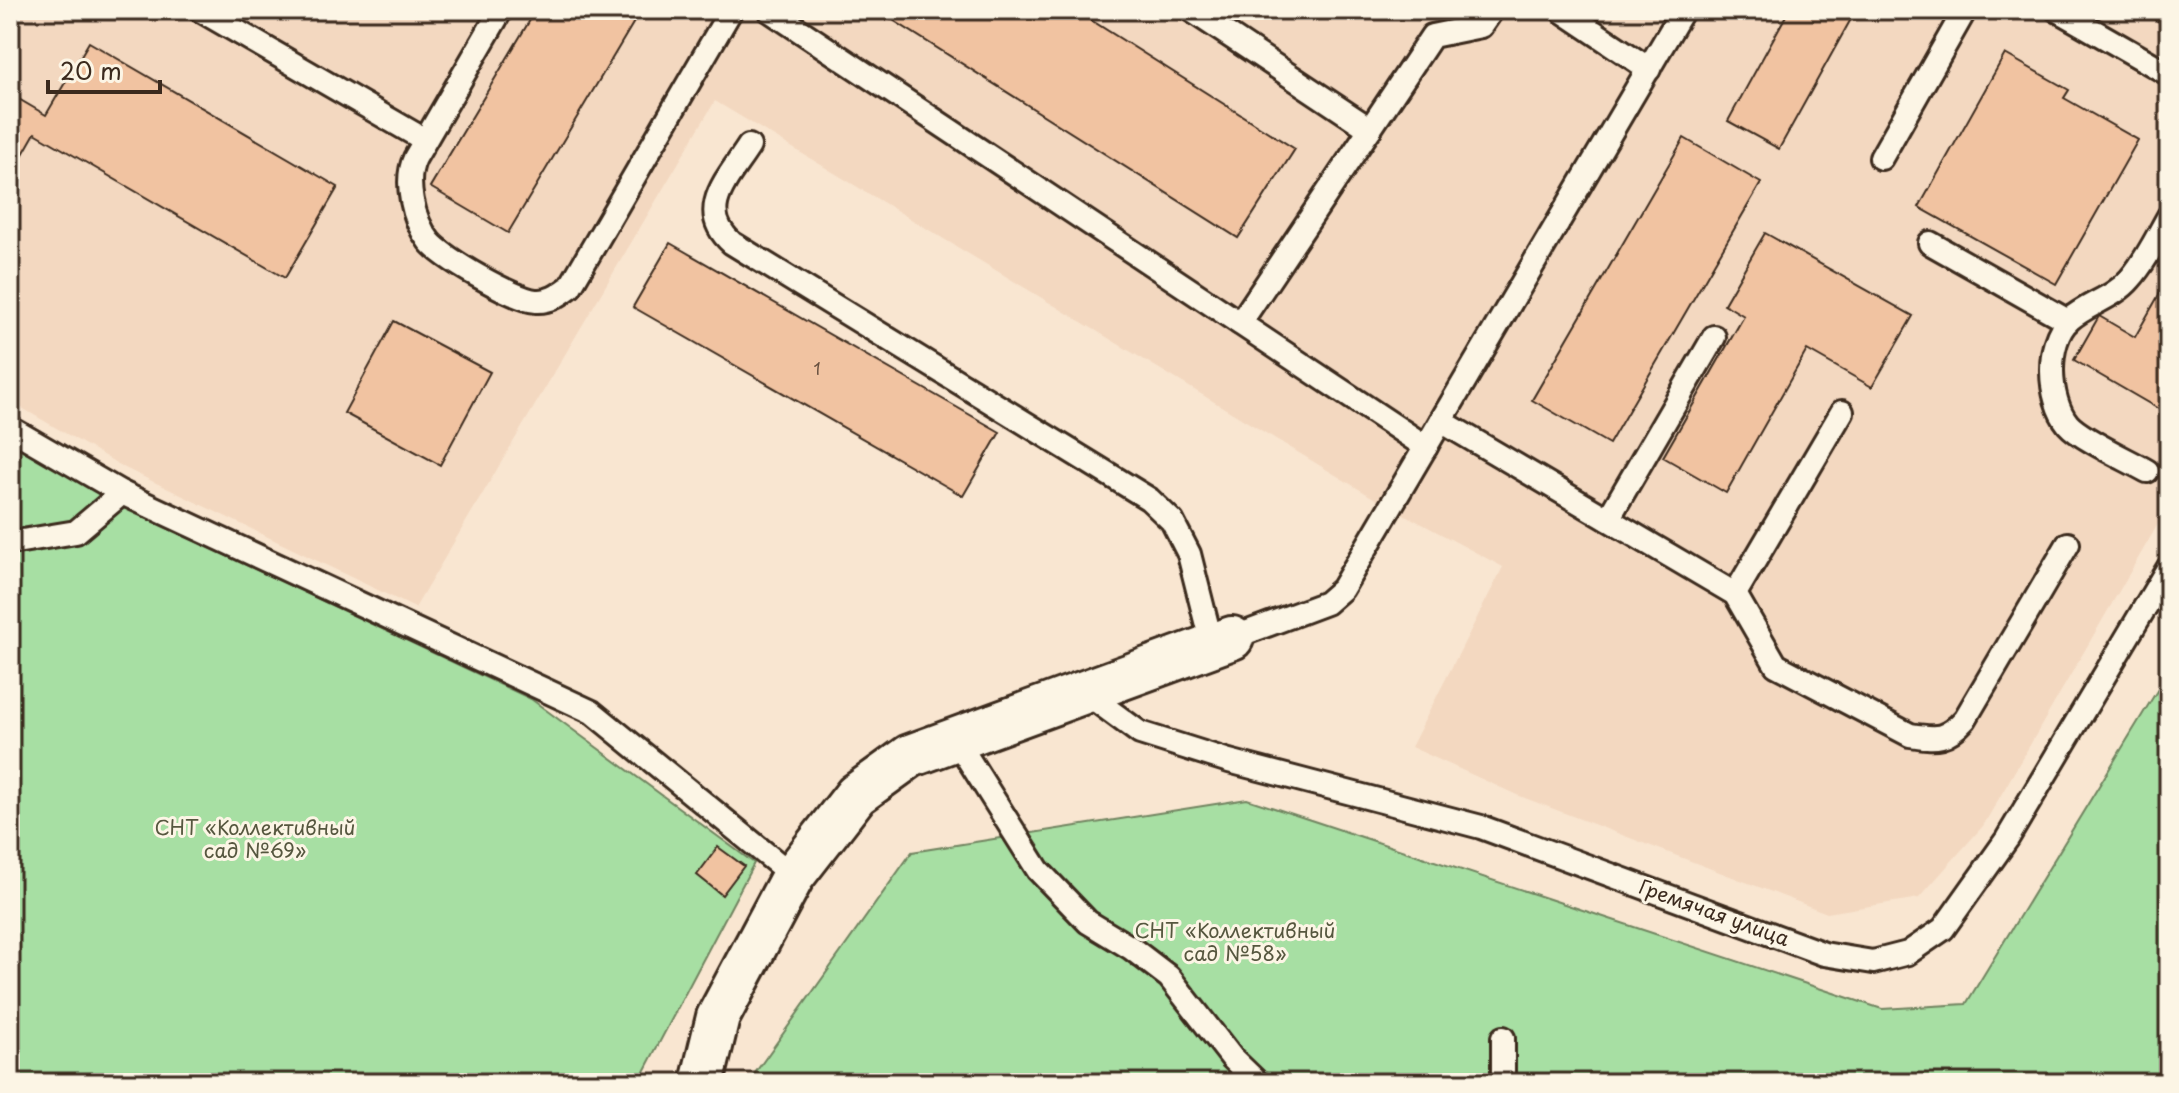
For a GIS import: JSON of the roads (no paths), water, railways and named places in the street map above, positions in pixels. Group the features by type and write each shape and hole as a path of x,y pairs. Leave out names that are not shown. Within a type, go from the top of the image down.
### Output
{"street":[{"path":"702,1083 718,1017 793,876 856,795 910,756 1222,642"}],"lane":[{"path":"200,10 425,140"},
{"path":"501,10 425,140 409,170 409,181 419,222 428,241 446,256 520,299 539,301 556,298 570,287 731,10"},
{"path":"769,10 1426,447"},
{"path":"1191,10 1370,129"},
{"path":"1240,323 1432,36 1481,26 1492,10"},
{"path":"1561,10 1649,69"},
{"path":"749,146 717,197 713,214 719,231 732,243 1149,499 1172,521 1189,554 1222,642 1326,603 1342,589 1683,10"},
{"path":"1881,158 1965,10"},
{"path":"2057,10 2169,74"},
{"path":"2147,471 2069,426 2051,377 2050,360 2055,343 2068,321 2105,300 2129,281 2169,216"},
{"path":"1930,243 2068,321"},
{"path":"1608,519 1714,337"},
{"path":"1735,594 1842,412"},
{"path":"1441,421 1735,594 1776,665 1910,735 1933,738 1952,733 1965,719 2068,544"},
{"path":"10,428 122,493 592,712 793,876"},
{"path":"10,543 76,532 122,493"},
{"name":"Гремячая улица","path":"1083,691 1140,733 1229,761 1481,827 1824,954 1873,962 1908,953 1943,929 2007,839 2169,567"},
{"path":"955,738 1038,870 1088,922 1131,948 1169,977 1232,1058 1258,1083"},
{"path":"1503,1038 1503,1083"}],"park label":[{"name":"СНТ «Коллективный сад №69»","path":"255,840"},
{"name":"СНТ «Коллективный сад №58»","path":"1235,942"}]}
